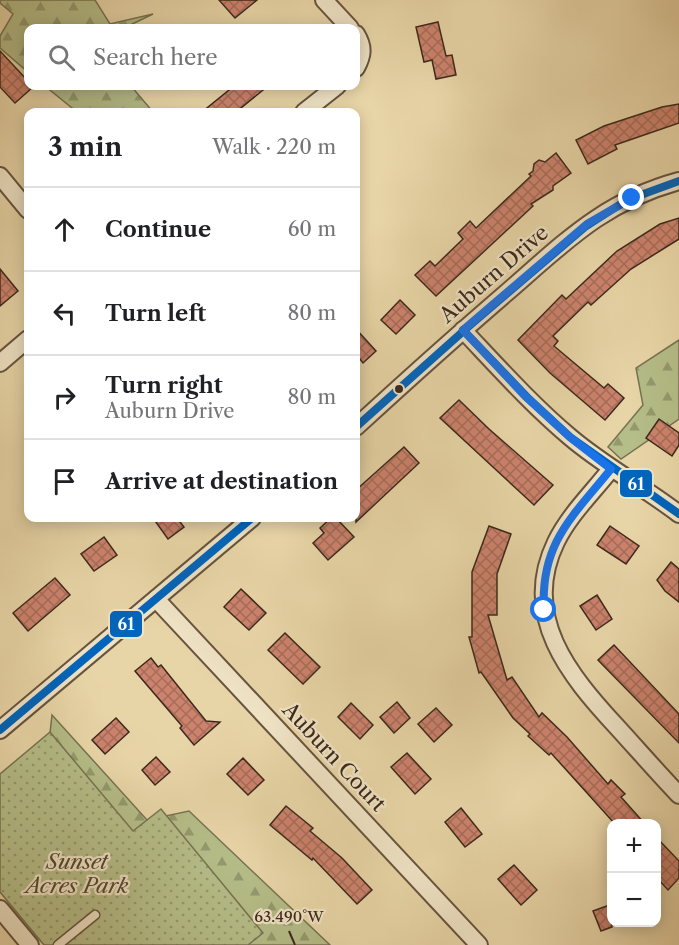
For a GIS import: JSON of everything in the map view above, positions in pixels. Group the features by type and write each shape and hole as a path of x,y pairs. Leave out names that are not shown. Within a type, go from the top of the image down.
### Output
{"street":[{"path":"324,0 346,24"},
{"path":"309,108 332,90"},
{"path":"0,176 24,205"},
{"name":"Auburn Drive","path":"360,423 463,330 587,224 632,198 679,181"},
{"path":"463,330 525,396 571,438 611,469 679,514"},
{"path":"0,363 24,342"},
{"path":"611,469 565,525 555,544 544,579 547,622 552,639 575,678 592,700 679,795"},
{"path":"0,730 247,522"},
{"name":"Auburn Court","path":"156,599 479,945"},
{"path":"0,909 30,945"}],"lane":[{"path":"58,945 95,915"}],"green space":[{"path":"0,0 95,0 110,24 24,24 24,69 0,48 0,36 13,14 0,3"},
{"path":"153,14 132,24 110,24"},
{"path":"50,90 134,90 150,108 72,108"},
{"path":"679,340 679,419 621,459 608,447 643,405 636,368"},
{"path":"52,715 147,820 189,811 330,945 151,945 45,778"},
{"name":"Sunset Acres Park","path":"50,732 133,831 161,809 263,933 248,945 44,945 0,892 0,774"}],"building":[{"path":"219,0 257,0 235,18"},
{"path":"438,22 446,56 452,55 456,75 436,79 432,60 424,62 416,27"},
{"path":"0,51 24,77 24,90 30,90 15,103 0,87"},
{"path":"229,90 263,90 241,108 207,108"},
{"path":"679,104 679,123 615,145 617,149 588,164 576,140 604,126 662,107"},
{"path":"556,153 571,173 553,186 553,190 531,204 533,206 436,296 415,275 430,261 435,266 463,239 458,233 470,221 476,228 531,176 529,174 533,171 534,164 539,160 545,162"},
{"path":"679,218 679,239 631,269 591,305 588,302 553,336 558,341 554,346 604,388 608,384 624,398 605,420 550,373 518,340 562,295 566,299 617,251 660,224"},
{"path":"0,269 18,291 0,306"},
{"path":"400,300 415,315 396,334 381,320"},
{"path":"360,333 376,351 363,363 360,359"},
{"path":"459,400 553,485 534,505 440,418"},
{"path":"659,419 679,433 679,445 672,456 646,438"},
{"path":"404,447 419,463 360,518 360,486"},
{"path":"156,522 180,522 184,527 168,539"},
{"path":"327,522 340,522 354,537 328,560 313,543 324,533 320,528"},
{"path":"489,526 511,534 497,574 497,615 488,615 507,680 512,677 539,717 542,713 567,737 608,784 611,780 625,794 621,797 641,819 610,819 551,753 549,755 528,736 530,734 513,718 481,672 479,673 469,637 472,637 472,572"},
{"path":"610,526 639,546 626,564 597,545"},
{"path":"104,537 117,555 94,571 81,554"},
{"path":"671,562 679,569 679,602 665,591 657,580"},
{"path":"55,578 70,595 28,631 13,613"},
{"path":"241,589 266,613 249,630 224,607"},
{"path":"597,595 612,619 596,630 580,606"},
{"path":"285,633 320,667 303,684 268,650"},
{"path":"614,645 679,714 679,743 598,660"},
{"path":"151,658 158,667 161,665 206,721 220,722 194,745 180,728 182,726 135,671"},
{"path":"397,702 410,718 394,733 380,717"},
{"path":"351,703 373,725 360,739 338,717"},
{"path":"436,708 452,725 434,742 418,724"},
{"path":"116,718 129,732 105,754 92,740"},
{"path":"407,753 431,779 415,794 391,767"},
{"path":"156,757 170,772 155,785 142,770"},
{"path":"243,758 264,780 248,795 227,774"},
{"path":"286,806 313,828 310,831 342,858 372,890 357,904 313,858 312,860 270,825"},
{"path":"461,808 482,834 465,847 445,822"},
{"path":"661,842 679,861 679,878 668,890 661,882"},
{"path":"514,865 537,890 521,905 498,879"},
{"path":"607,906 607,927 612,927 601,931 593,911"}],"transit line":[{"name":"61","path":"360,423 585,227 627,200 679,181"},
{"name":"61","path":"463,330 529,399 570,437 679,514"},
{"name":"61","path":"0,730 247,522"}],"route":[{"path":"544,610 543,592 546,567 560,533 611,469 571,438 525,396 463,330 587,224 609,209 632,198"}]}
